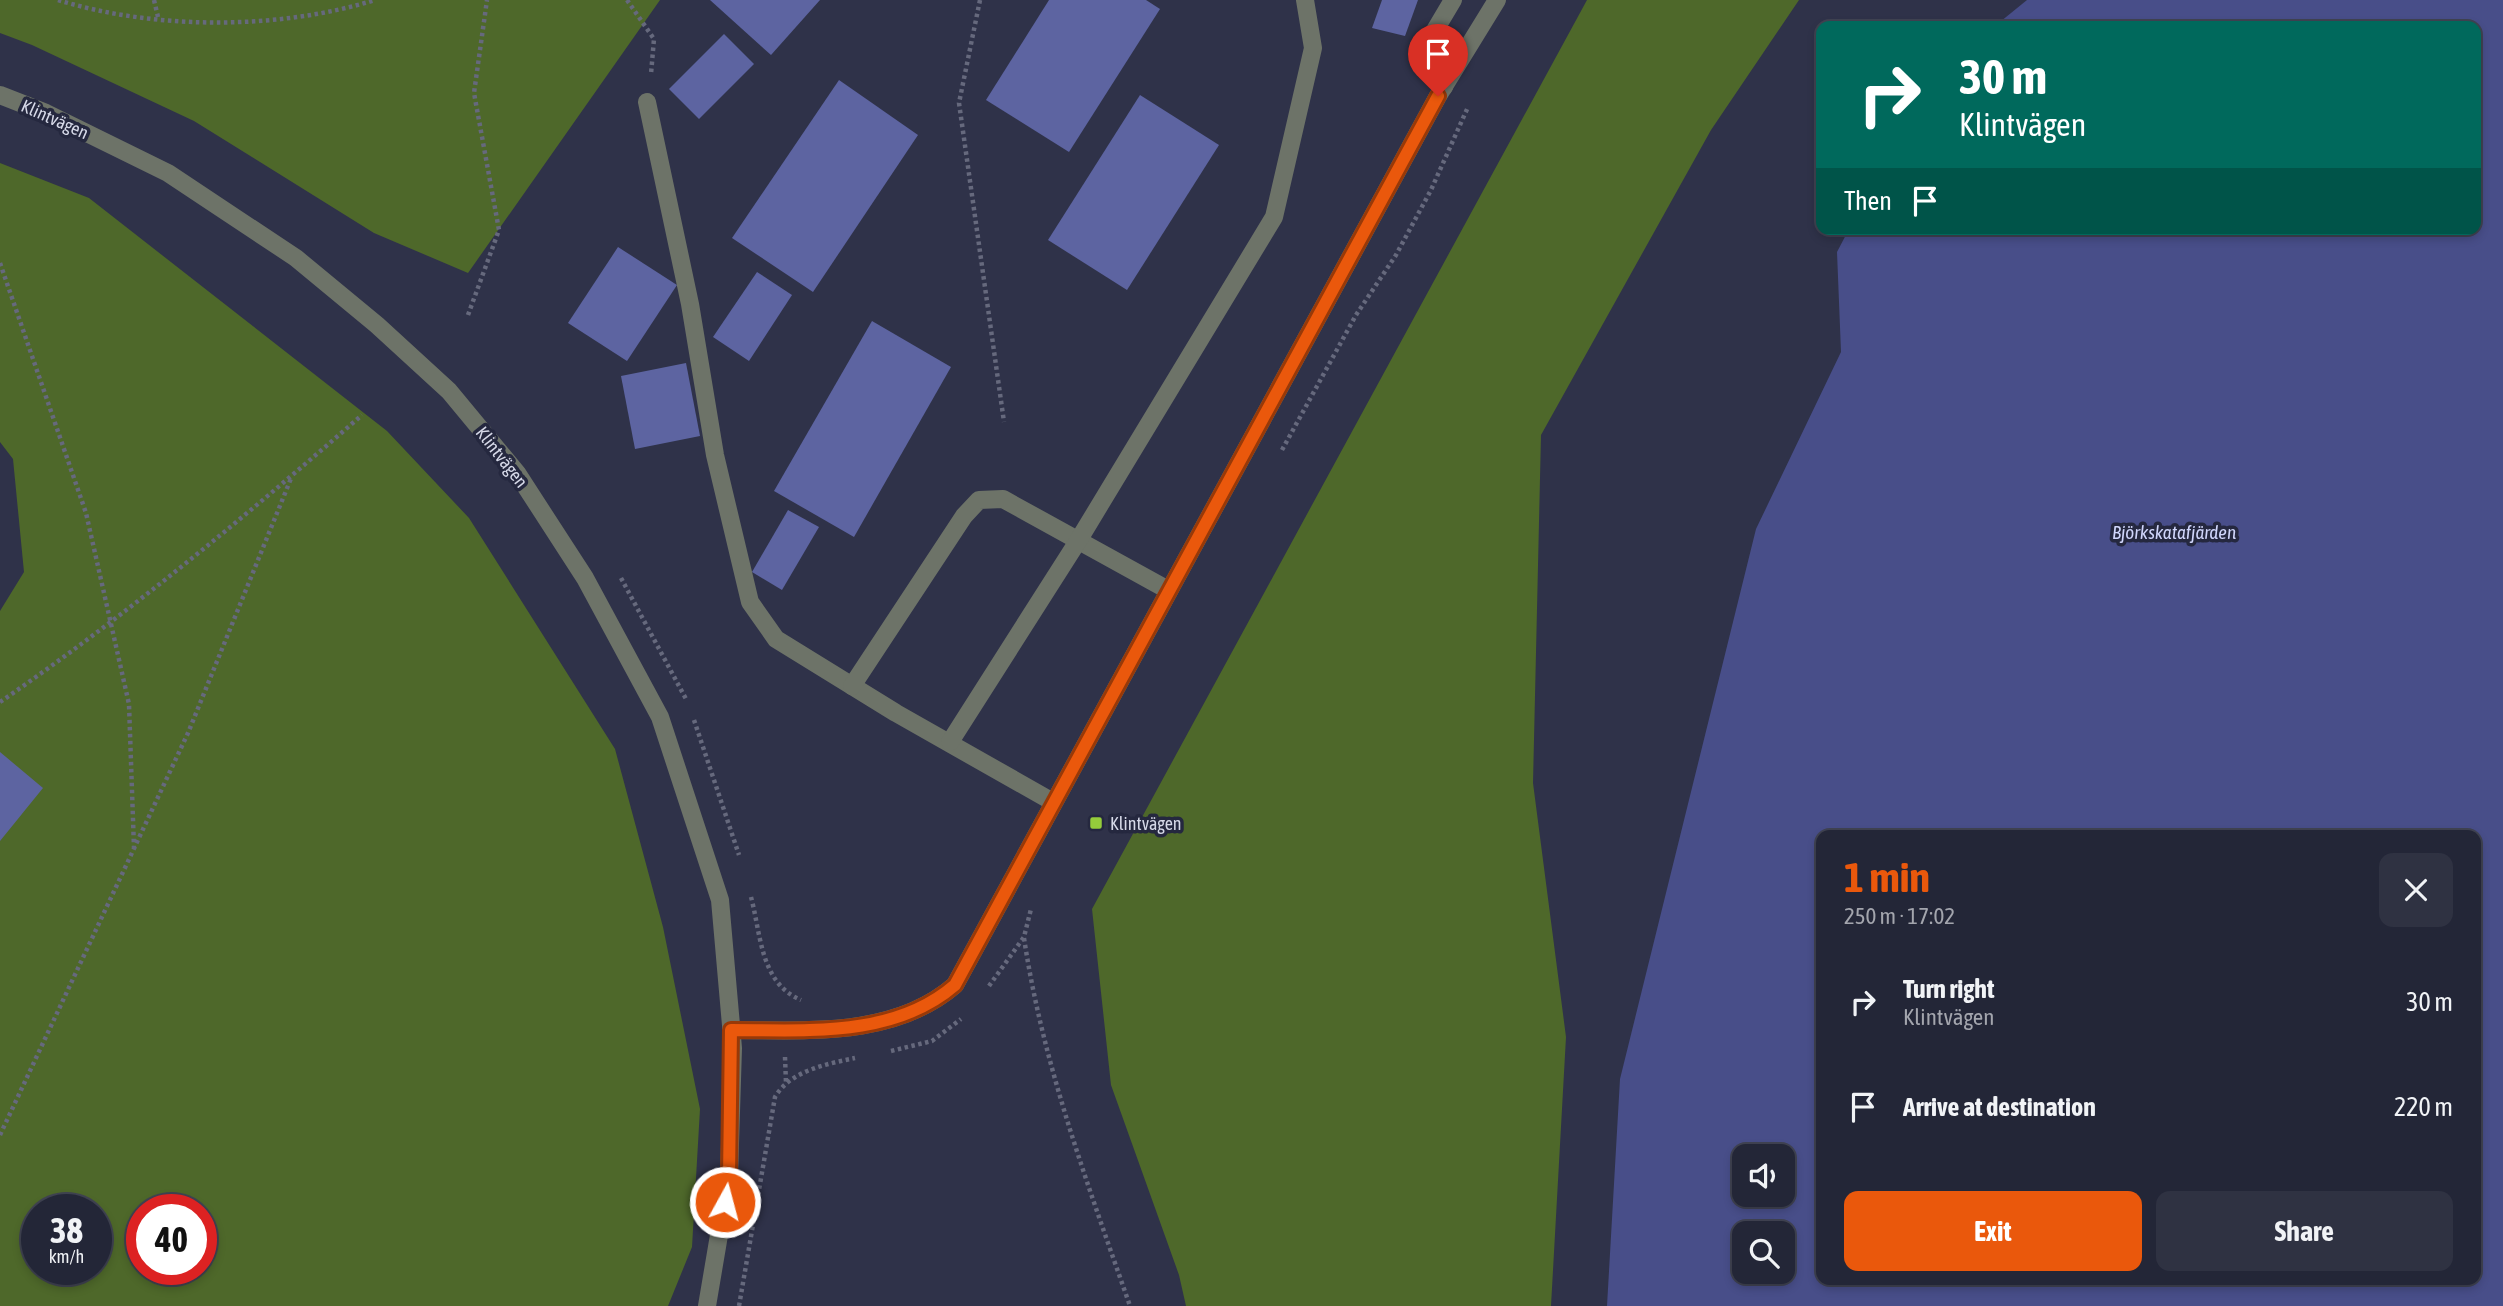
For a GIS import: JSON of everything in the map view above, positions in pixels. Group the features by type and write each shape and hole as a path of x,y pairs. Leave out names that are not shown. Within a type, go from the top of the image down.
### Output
{"street":[{"path":"950,742 1079,541 1274,217 1313,48 1305,0"},
{"path":"1444,87 1425,47 1453,0"},
{"path":"731,1030 826,1029 886,1021 940,998 955,985 1444,87 1496,0"},
{"name":"Klintvägen","path":"0,95 46,113 167,173 296,258 449,391 517,472 585,578 660,717 720,900 731,1030 729,1176 707,1306"},
{"path":"647,102 690,304 715,455 750,602 776,639 1053,802"},
{"path":"852,686 978,500 1003,499 1168,590"}],"path":[{"path":"58,0 92,11 207,22 331,14 376,0"},
{"path":"154,0 158,17"},
{"path":"468,315 499,230 474,93 487,0"},
{"path":"627,0 654,39 647,102"},
{"path":"980,0 959,103 1004,422"},
{"path":"0,263 86,513 111,622 129,704 134,848"},
{"path":"0,702 111,622 292,477 362,415"},
{"path":"0,1135 188,733 292,477"},
{"path":"1024,937 1031,990 1052,1076 1130,1306"}],"green space":[{"path":"0,0 660,0 468,273 374,233 194,121 32,45 0,33"},
{"path":"1587,0 1799,0 1711,130 1541,435 1533,783 1566,1037 1551,1306 1186,1306 1179,1275 1111,1085 1092,909"},
{"path":"0,163 89,198 387,431 469,518 615,749 663,927 700,1109 692,1247 668,1306 0,1306 0,611 24,572 13,459 0,442"}],"water":[{"name":"Björkskatafjärden","path":"2027,0 2503,0 2503,1306 1607,1306 1620,1079 1756,529 1841,352 1837,252 1846,235 2481,235 2481,21 2001,21"}],"building":[{"path":"710,0 820,0 771,55"},
{"path":"1049,0 1146,0 1160,9 1069,152 986,100"},
{"path":"1382,0 1418,0 1405,36 1372,28"},
{"path":"724,34 754,64 699,119 669,89"},
{"path":"839,80 918,135 813,292 732,238"},
{"path":"1140,95 1219,145 1127,290 1048,240"},
{"path":"618,247 677,285 627,361 568,323"},
{"path":"757,272 792,295 749,361 713,337"},
{"path":"872,321 951,367 854,537 774,491"},
{"path":"686,363 700,436 635,449 621,376"},
{"path":"788,510 819,527 782,590 752,572"},
{"path":"0,752 43,788 0,841"}],"place":[{"name":"Klintvägen","path":"1096,823"}],"route":[{"path":"725,1202 729,1176 733,1048 731,1030 826,1029 886,1021 940,998 955,985 1438,96"}]}
